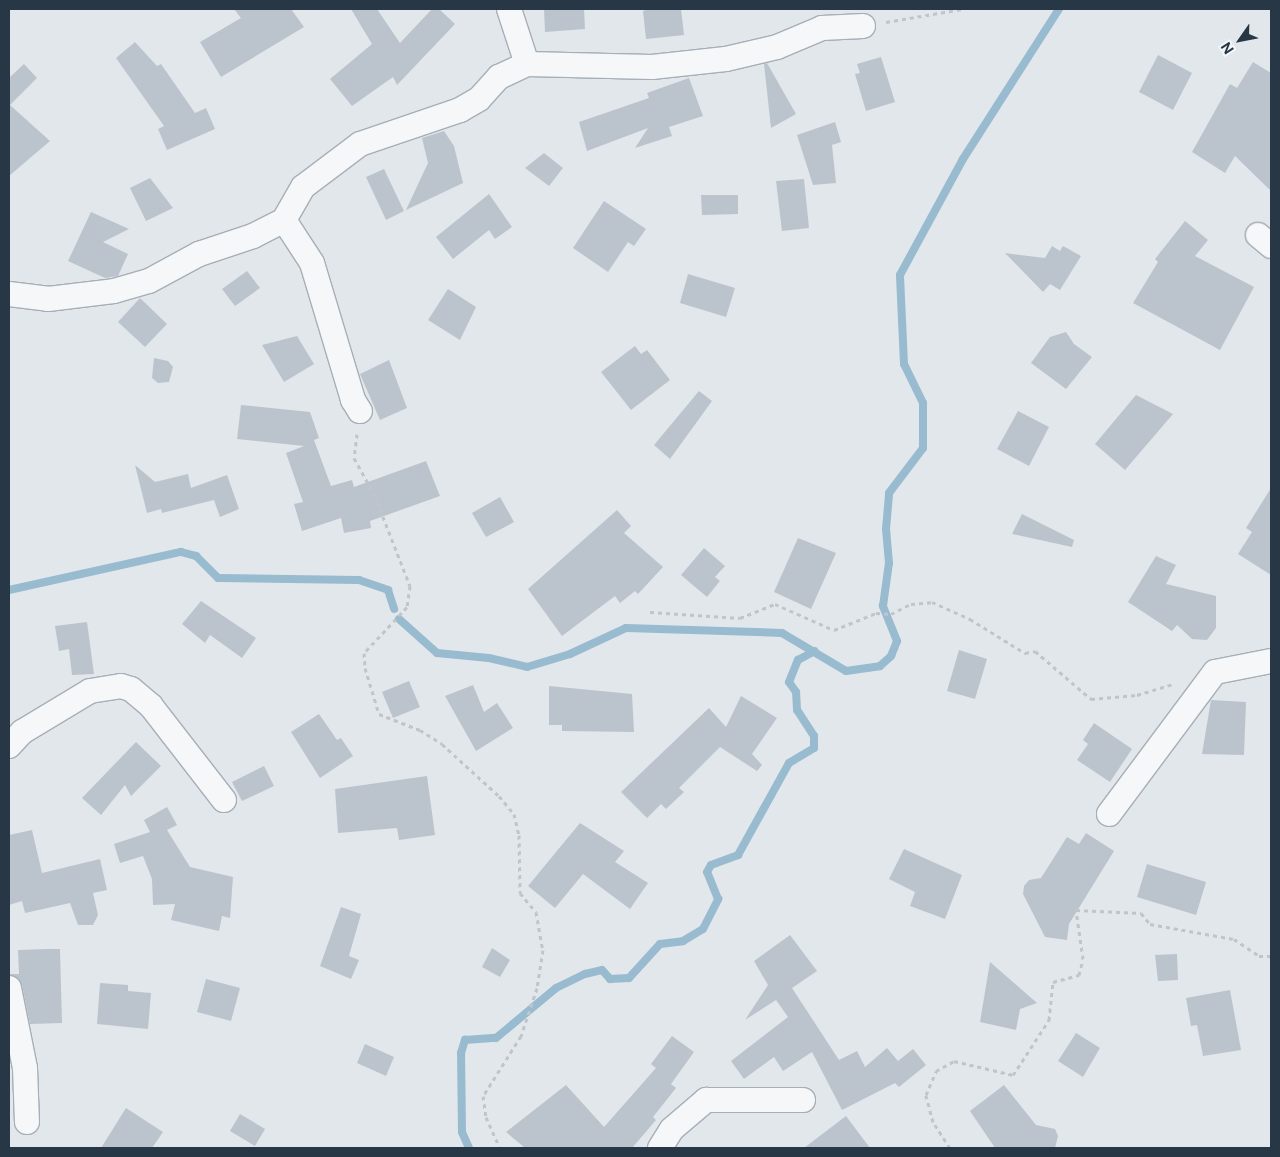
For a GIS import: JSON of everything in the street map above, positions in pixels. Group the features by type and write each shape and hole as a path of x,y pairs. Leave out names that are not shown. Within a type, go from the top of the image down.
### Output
{"street":[{"path":"509,9 527,64"},
{"path":"9,294 48,299 114,292 149,281 200,254 284,220 303,187 360,144 460,110 479,99 498,77 527,64 652,67 726,59 777,47 822,18 863,26"},
{"path":"284,220 312,263 353,400 360,411"},
{"path":"1109,814 1215,672 1271,661"},
{"path":"9,746 22,732 90,691 121,686 131,689 151,706 224,800"},
{"path":"9,988 25,1068 27,1122"},
{"path":"660,1148 672,1129 706,1100 803,1100"}],"path":[{"path":"863,26 962,9"},
{"path":"360,411 354,458 374,494 410,586 407,607 364,653 369,685 379,714 420,730 442,744 499,796 514,814 519,835 520,893 536,912 544,950 537,988 521,1036 483,1096 486,1116 500,1148"},
{"path":"650,612 740,618 775,604 834,630 876,613 891,614 911,604 932,602 970,619 1025,653 1035,651 1091,699 1137,695 1215,672"},
{"path":"950,1148 933,1122 926,1095 936,1071 954,1061 1012,1076 1049,1020 1053,982 1078,975 1084,958 1076,910 1141,912 1150,924 1234,939 1259,956 1271,956"}],"building":[{"path":"234,9 291,9 304,27 221,77 200,42 241,18"},
{"path":"351,9 377,9 400,43 432,9 439,9 455,24 397,85 393,77 352,106 330,79 372,44"},
{"path":"544,9 584,9 585,29 545,32"},
{"path":"648,9 681,9 684,35 646,39 643,11"},
{"path":"135,42 157,66 161,64 195,113 206,108 215,129 167,150 158,129 164,126 116,58"},
{"path":"1158,55 1192,73 1173,110 1139,92"},
{"path":"881,57 895,102 866,111 855,74 860,73 857,64"},
{"path":"1253,62 1271,73 1271,191 1235,156 1225,173 1192,152 1230,84 1237,88"},
{"path":"767,63 796,114 771,128 764,64"},
{"path":"24,64 37,78 10,105 50,141 9,176 9,78"},
{"path":"689,78 703,116 669,127 672,136 635,148 648,128 587,151 579,122 649,98 647,93"},
{"path":"835,122 841,142 832,145 836,183 813,185 797,135"},
{"path":"444,131 454,146 463,183 406,210 428,163 422,138"},
{"path":"544,153 563,168 549,186 525,168"},
{"path":"384,169 404,211 386,220 366,177"},
{"path":"150,178 173,208 146,221 130,188"},
{"path":"804,179 809,228 782,231 776,181"},
{"path":"489,194 512,227 495,239 489,230 453,259 436,237"},
{"path":"701,195 738,195 738,214 702,215"},
{"path":"604,201 646,229 634,246 628,242 608,272 573,248"},
{"path":"91,212 129,229 103,242 128,254 118,276 105,278 68,261"},
{"path":"1185,221 1208,240 1195,256 1254,287 1220,350 1133,303 1158,262 1155,259"},
{"path":"1052,246 1060,251 1063,246 1081,256 1060,290 1050,284 1043,292 1005,253 1045,258"},
{"path":"247,271 260,288 235,306 222,289"},
{"path":"688,274 735,288 726,317 680,303"},
{"path":"448,289 476,307 460,340 428,320"},
{"path":"140,298 167,324 145,347 118,322"},
{"path":"1066,332 1074,344 1092,357 1066,389 1031,363 1050,337"},
{"path":"297,336 314,364 284,382 262,345"},
{"path":"635,346 641,354 647,350 670,380 631,410 601,372"},
{"path":"154,358 168,361 173,367 169,382 158,383 152,378"},
{"path":"389,360 407,408 380,420 360,374"},
{"path":"699,391 712,401 670,459 654,445"},
{"path":"1136,395 1173,414 1125,470 1095,444"},
{"path":"241,405 310,412 319,438 314,440 331,486 352,480 354,487 426,461 440,496 370,521 371,528 344,533 341,518 302,531 294,504 303,502 286,453 304,446 237,439"},
{"path":"1018,411 1049,427 1029,466 997,449"},
{"path":"135,465 155,482 188,474 191,488 227,475 239,509 220,517 214,500 162,513 161,509 147,513"},
{"path":"1271,488 1271,575 1238,554 1252,532 1246,528"},
{"path":"500,497 514,522 486,537 472,513"},
{"path":"617,510 631,526 624,533 663,567 638,594 635,591 620,603 615,596 562,636 528,589"},
{"path":"1022,514 1074,540 1072,547 1012,534"},
{"path":"798,538 836,553 811,609 774,592"},
{"path":"704,548 725,566 715,577 720,581 707,597 681,575"},
{"path":"1156,556 1176,565 1166,584 1216,596 1216,628 1207,640 1192,639 1177,625 1172,631 1128,602"},
{"path":"201,601 256,638 242,658 210,635 205,643 182,624"},
{"path":"87,622 94,674 72,675 69,649 59,651 55,626"},
{"path":"959,650 987,659 975,699 947,691"},
{"path":"409,681 420,707 393,718 382,692"},
{"path":"473,685 484,712 497,703 513,728 476,751 445,696"},
{"path":"549,686 632,694 634,732 562,731 562,725 549,725"},
{"path":"741,696 777,718 752,754 762,765 757,771 720,747 679,788 684,792 666,809 661,804 647,818 621,792 709,708 726,727"},
{"path":"1211,700 1246,702 1244,755 1202,754"},
{"path":"319,714 337,740 341,738 353,756 320,778 291,732"},
{"path":"1094,723 1132,749 1110,782 1077,760 1088,744 1083,740"},
{"path":"136,742 161,766 131,796 125,785 101,815 82,798"},
{"path":"264,766 274,786 242,801 232,782"},
{"path":"427,776 435,835 399,840 397,828 338,833 335,789"},
{"path":"167,807 177,825 167,830 190,867 233,877 230,918 222,916 219,931 171,920 175,904 153,905 152,879 143,856 120,863 114,844 150,832 144,820"},
{"path":"580,823 624,851 615,862 648,883 630,909 583,874 555,908 528,886"},
{"path":"32,830 42,873 100,859 107,890 93,893 98,915 93,925 78,925 70,903 25,913 22,901 9,905 9,835"},
{"path":"1086,833 1114,851 1069,924 1067,940 1045,937 1023,894 1024,886 1029,880 1041,878 1067,837 1079,844"},
{"path":"904,849 962,875 945,919 910,906 915,892 889,879"},
{"path":"1147,864 1206,882 1196,915 1137,897"},
{"path":"341,907 361,914 349,956 359,960 351,979 320,966"},
{"path":"790,935 817,971 792,988 839,1060 857,1051 865,1067 887,1048 898,1061 913,1049 926,1065 899,1087 895,1083 842,1110 812,1052 783,1071 774,1057 744,1079 731,1061 788,1017 776,1000 745,1020 768,985 754,961"},
{"path":"492,948 510,960 500,977 482,967"},
{"path":"60,949 62,1023 30,1024 22,985 9,974 19,974 18,950"},
{"path":"1177,954 1178,980 1158,981 1155,955"},
{"path":"990,962 1037,1003 1020,1009 1016,1030 980,1022"},
{"path":"206,979 240,988 231,1021 197,1012"},
{"path":"100,983 128,985 128,991 151,993 148,1029 97,1024"},
{"path":"1230,990 1241,1050 1203,1056 1197,1025 1191,1026 1186,998"},
{"path":"1076,1033 1100,1048 1083,1077 1058,1061"},
{"path":"672,1036 694,1052 671,1084 676,1088 653,1117 656,1120 632,1148 525,1148 506,1132 566,1085 604,1127 656,1068 651,1064"},
{"path":"365,1044 394,1057 386,1076 357,1063"},
{"path":"1004,1085 1036,1125 1055,1129 1058,1136 1055,1148 995,1148 970,1111"},
{"path":"126,1108 163,1132 152,1148 101,1148"},
{"path":"240,1114 265,1129 255,1146 230,1131"},
{"path":"846,1116 870,1148 804,1148"}],"waterway":[{"path":"399,619 437,653 489,658 527,667 570,654 626,628 782,633 846,671 880,666 891,656 897,641 883,606 889,563 886,529 889,493 923,448 923,403 904,364 900,275 963,159 1059,9"},
{"path":"9,590 181,552 196,556 218,578 359,580 388,590 394,609"},
{"path":"469,1148 462,1132 461,1053 465,1040 496,1038 556,988 585,974 602,970 610,979 629,978 660,944 683,941 703,929 718,899 707,872 711,865 738,855 789,763 814,748 814,736 797,710 796,692 789,682 798,660 815,651"}]}
